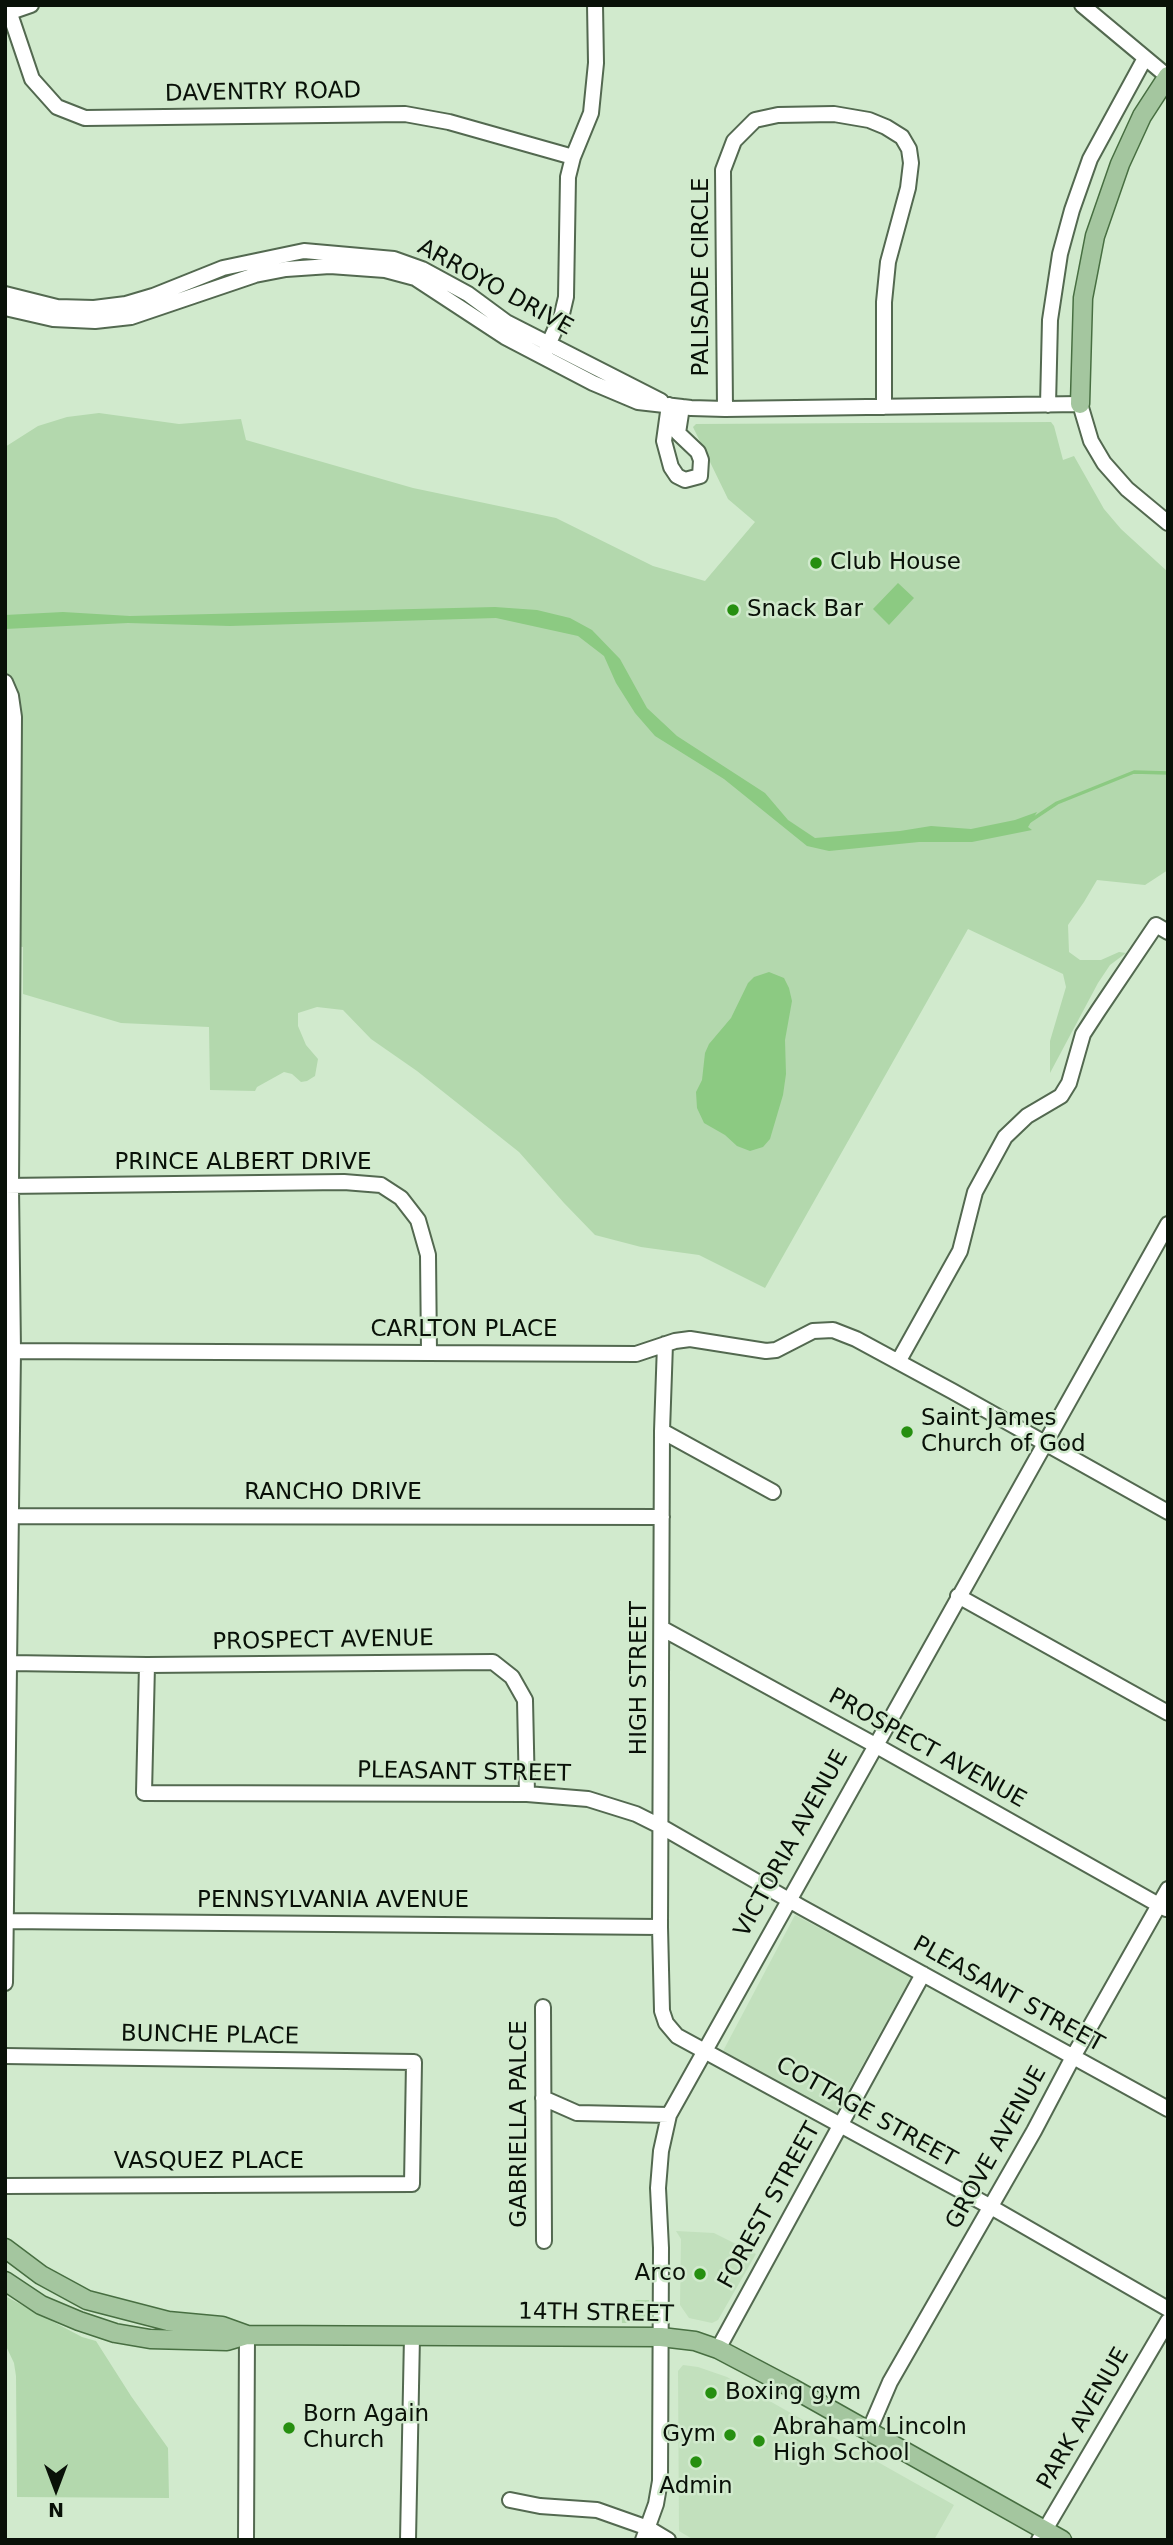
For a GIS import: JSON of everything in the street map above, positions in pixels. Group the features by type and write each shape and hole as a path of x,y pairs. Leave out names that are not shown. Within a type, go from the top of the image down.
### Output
{"main road":[{"path":"1080,404 1083,298 1095,236 1120,164 1142,116 1167,76"},
{"name":"14TH STREET","path":"5,2248 41,2275 87,2300 169,2321 222,2326 247,2335"},
{"name":"14TH STREET","path":"5,2281 43,2306 114,2333 184,2341 227,2341 247,2335 661,2337 695,2341 718,2349 869,2431 1042,2535 1062,2540"}],"street":[{"path":"7,11 31,5"},
{"path":"546,350 566,297 568,177 591,113 596,63 595,5"},
{"path":"1082,5 1167,76"},
{"name":"DAVENTRY ROAD","path":"7,11 32,79 57,107 85,118 405,114 449,122 573,157"},
{"path":"1048,405 1050,320 1056,276 1072,210 1090,159 1145,58"},
{"name":"PALISADE CIRCLE","path":"725,409 723,170 734,141 755,120 778,114 834,114 869,120 902,137 909,149 911,163 908,188 888,262 884,302 884,407"},
{"name":"ARROYO DRIVE","path":"5,294 57,307 77,309 111,306 153,296 223,268 304,251 331,252 394,259 422,269 468,294 546,350 638,402 725,409 1080,404"},
{"name":"ARROYO DRIVE","path":"5,308 53,318 95,321 131,317 255,275 286,269 369,268 415,278 505,337 546,350"},
{"path":"1080,404 1091,441 1104,463 1127,489 1168,523"},
{"path":"675,406 678,433 698,452 701,460 700,475 685,480 677,476 671,467 664,441 675,406"},
{"path":"5,682 12,696 14,717 8,1187 13,1351 7,1516 9,1662 5,1983"},
{"path":"898,1362 960,1251 975,1192 1005,1137 1027,1115 1061,1096 1069,1083 1083,1034 1098,1011 1156,925 1168,932"},
{"name":"PRINCE ALBERT DRIVE","path":"8,1187 344,1182 381,1185 401,1198 418,1220 428,1255 429,1352"},
{"name":"VICTORIA AVENUE","path":"646,2534 660,2481 661,2248 658,2188 661,2151 669,2115 1167,1226"},
{"name":"CARLTON PLACE","path":"13,1351 636,1354 690,1339 765,1351 776,1350 802,1335 825,1329 856,1339 1168,1512"},
{"name":"HIGH STREET","path":"662,2011 662,1431 665,1344"},
{"path":"662,1431 774,1492"},
{"name":"RANCHO DRIVE","path":"7,1516 662,1517"},
{"path":"958,1596 1168,1713"},
{"name":"PROSPECT AVENUE","path":"663,1629 1164,1908"},
{"name":"PROSPECT AVENUE","path":"9,1662 147,1665 493,1662 512,1677 525,1700 527,1794"},
{"name":"PLEASANT STREET","path":"147,1665 144,1793 527,1794 588,1799 635,1814 662,1827 1168,2109"},
{"name":"GROVE AVENUE","path":"869,2431 890,2382 991,2207 1073,2057 1164,1908 1168,1889"},
{"name":"PENNSYLVANIA AVENUE","path":"6,1922 660,1927"},
{"name":"FOREST STREET","path":"718,2349 923,1974"},
{"name":"GABRIELLA PALCE","path":"543,2007 544,2241"},
{"name":"COTTAGE STREET","path":"662,2011 666,2023 677,2036 991,2207 1168,2309"},
{"name":"BUNCHE PLACE","path":"5,2056 414,2062 412,2183"},
{"path":"543,2098 577,2113 669,2115"},
{"name":"VASQUEZ PLACE","path":"5,2186 412,2183"},
{"name":"PARK AVENUE","path":"1042,2535 1168,2321"},
{"path":"246,2540 247,2335"},
{"path":"408,2540 412,2336"},
{"path":"510,2501 597,2510 646,2534 668,2540"}],"shaded area":[{"path":"99,413 179,424 241,419 246,440 413,488 556,518 653,566 705,581 755,522 728,499 693,427 696,424 1051,422 1063,460 1074,456 1104,509 1121,529 1168,572 1168,870 1145,885 1097,880 1068,925 1069,952 1080,960 1101,960 1119,952 1126,953 1110,965 1098,983 1050,1073 1050,1041 1066,987 1063,974 968,929 765,1288 699,1255 641,1247 595,1235 519,1152 417,1071 371,1039 343,1010 317,1007 298,1013 298,1026 306,1045 318,1059 315,1076 307,1081 301,1082 292,1074 284,1072 257,1087 255,1091 210,1090 209,1027 121,1023 23,994 23,947 5,945 5,447 38,426 67,417"},
{"path":"898,583 914,598 889,625 873,609"},
{"path":"495,607 537,610 570,618 592,630 620,659 647,708 677,736 765,793 788,820 815,838 931,826 971,829 1015,820 1037,812 1028,827 1032,830 972,842 919,842 829,851 807,846 724,779 655,736 635,713 616,683 604,656 578,636 496,618 230,626 128,623 5,629 5,615 63,612 130,616"},
{"path":"769,972 784,978 792,1001 785,1040 786,1074 783,1095 770,1139 763,1147 750,1151 737,1146 725,1135 704,1123 697,1108 696,1092 702,1080 705,1053 709,1044 731,1018 748,983 754,977"},
{"path":"795,1915 911,1977 836,2113 722,2053"},
{"path":"676,2231 714,2233 756,2254 718,2320 712,2323 689,2318 680,2305 681,2239"},
{"path":"5,2296 82,2337 96,2341 168,2448 169,2498 17,2497 16,2376 14,2363 5,2344"},
{"path":"636,2300 649,2300 649,2317 641,2323 622,2323 621,2310"},
{"name":"Abraham Lincoln High School","path":"683,2365 727,2377 954,2505 934,2540 694,2540 679,2531 678,2371"}],"waterway":[{"path":"1030,821 1057,803 1134,772 1168,773"}],"place":[{"name":"Club House","path":"816,563"},
{"name":"Snack Bar","path":"733,610"},
{"name":"Saint James Church of God","path":"907,1432"},
{"name":"Arco","path":"700,2274"},
{"name":"Boxing gym","path":"711,2393"},
{"name":"Born Again Church","path":"289,2428"},
{"name":"Gym","path":"730,2435"},
{"name":"Abraham Lincoln High School","path":"759,2441"},
{"name":"Admin","path":"696,2462"}]}
